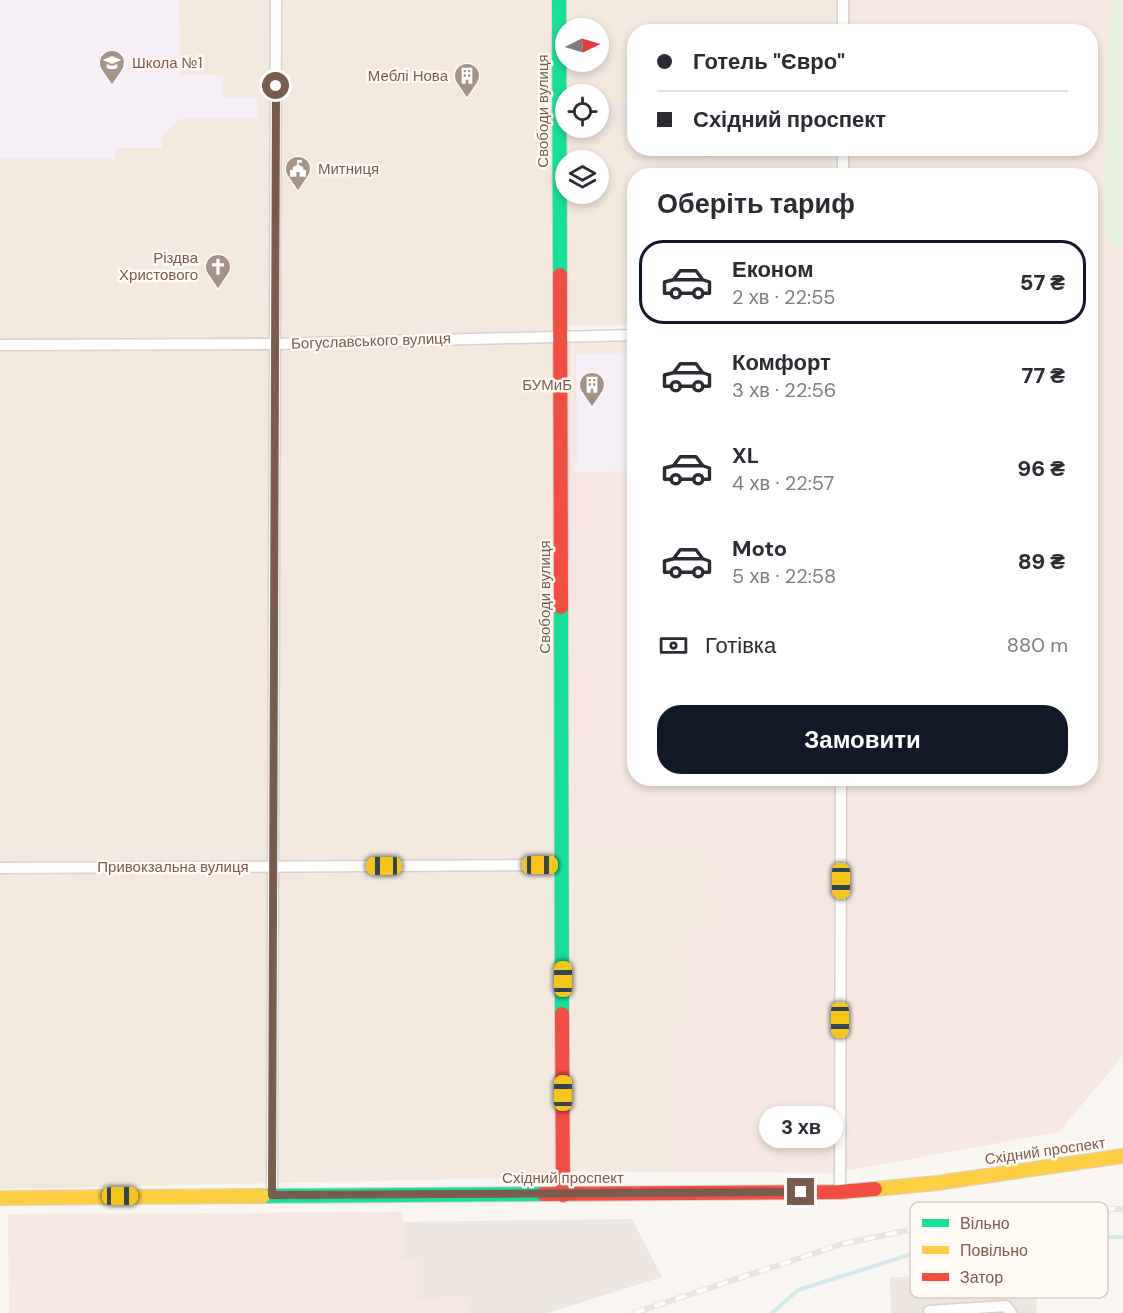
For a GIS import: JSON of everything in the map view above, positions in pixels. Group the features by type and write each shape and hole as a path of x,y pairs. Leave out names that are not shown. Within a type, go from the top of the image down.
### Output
{"main road":[{"name":"Свободи вулиця","path":"559,0 563,1194"},
{"name":"Східний проспект","path":"0,1198 840,1192 937,1183 1123,1156"}],"street":[{"path":"272,1195 276,0"},
{"path":"843,0 843,24"},
{"name":"Богуславського вулиця","path":"0,345 275,344 627,335"},
{"path":"840,1192 842,786"},
{"name":"Привокзальна вулиця","path":"0,868 562,865"},
{"path":"929,1311 1006,1306 1011,1313"}],"shaded area":[{"path":"0,0 839,0 838,24 627,24 627,156 837,156 837,168 627,168 627,325 552,326 556,1177 0,1189"},
{"name":"Школа №1","path":"0,0 179,0 180,75 223,75 223,97 257,97 257,119 179,119 162,136 162,148 115,148 115,159 0,159"},
{"path":"849,0 1123,0 1123,1056 1059,1132 834,1173 676,1172 676,1033 684,1032 683,935 714,934 713,850 571,851 565,340 627,339 627,786 1098,786 1098,168 848,168 848,156 1098,156 1098,24 848,24"},
{"path":"627,103 627,126 609,127 609,104"},
{"path":"642,156 745,156 642,159"},
{"path":"627,353 627,471 574,472 574,463 578,462 576,354"},
{"path":"713,849 714,935 683,936 684,1033 676,1033 676,1172 571,1171 571,851"},
{"path":"403,1212 403,1258 417,1261 463,1297 468,1313 9,1313 8,1214"},
{"path":"632,1219 662,1277 548,1313 468,1313 463,1297 417,1298 417,1261 403,1259 403,1222"},
{"path":"910,1276 910,1298 1036,1298 1037,1313 891,1313 890,1278"}],"green space":[{"path":"1111,0 1123,0 1123,246 1118,250 1103,230"}],"waterway":[{"path":"1108,1237 1123,1237"},
{"path":"772,1313 798,1290 910,1255"}],"railway":[{"path":"1108,1209 1123,1209"},
{"path":"634,1313 842,1244 910,1230"}],"traffic: fast":[{"path":"559,0 560,275"},
{"path":"561,607 562,1014"},
{"path":"263,1196 543,1194"}],"traffic: slow":[{"path":"875,1189 937,1183 1123,1156"},
{"path":"0,1198 263,1196"}],"traffic: jam":[{"path":"560,275 561,607"},
{"path":"562,1014 563,1195"},
{"path":"543,1194 840,1192 875,1189"}],"place":[{"name":"Школа №1","path":"112,86"},
{"name":"Меблі Нова","path":"467,99"},
{"name":"Митниця","path":"298,192"},
{"name":"Різдва Христового","path":"218,290"},
{"name":"БУМиБ","path":"592,408"}],"route":[{"path":"276,86 272,1195 801,1192"}]}
